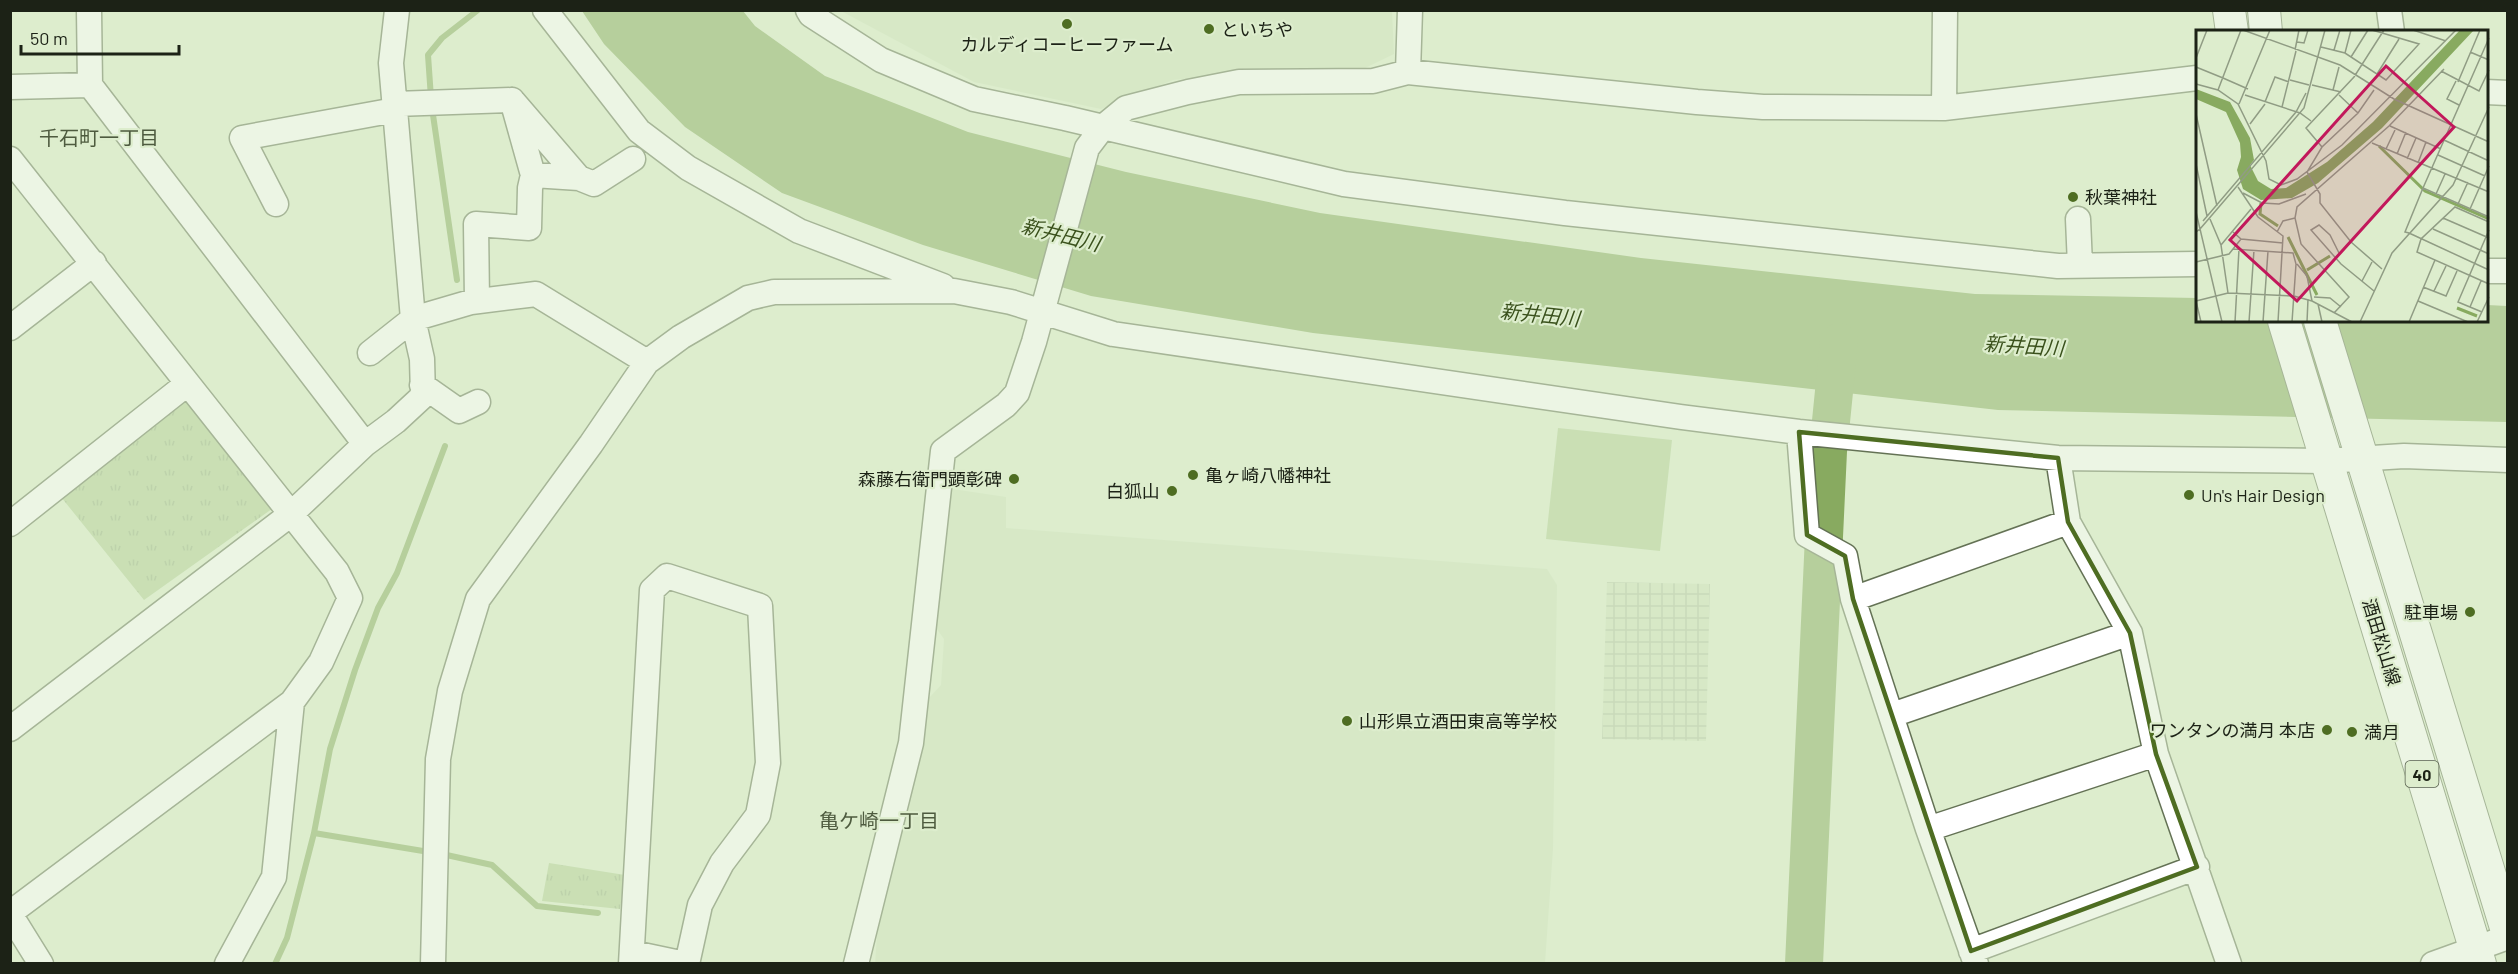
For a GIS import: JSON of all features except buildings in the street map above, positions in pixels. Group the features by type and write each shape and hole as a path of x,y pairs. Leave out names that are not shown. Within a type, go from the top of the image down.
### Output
{"main road":[{"path":"2229,10 2232,30"},
{"path":"2264,10 2266,30"},
{"name":"酒田松山線","path":"2284,322 2478,956"},
{"name":"酒田松山線","path":"2320,322 2508,936"}],"street":[{"path":"89,10 90,85 365,444"},
{"path":"10,729 291,514 365,444 396,421 423,396 422,360 413,319 391,63 397,10"},
{"path":"545,10 639,131 688,168 799,231 954,291 1011,302 1113,333 1669,415 1799,432 2058,458 2359,445 2404,456 2508,460"},
{"path":"808,10 812,15 881,60 974,99 1344,184 1761,236 2058,266 2196,264"},
{"path":"1408,72 1410,10"},
{"path":"1944,108 1945,10"},
{"path":"2389,10 2392,30"},
{"path":"856,963 911,743 943,451 1006,405 1017,393 1034,342 1087,148 1103,127 1126,108 1239,82 1373,81 1408,72 1763,107 1944,108 2196,78"},
{"path":"10,87 90,85"},
{"path":"2488,92 2508,93"},
{"path":"276,204 242,138 395,107 512,100"},
{"path":"474,302 476,224 529,228 530,188 533,175 512,100"},
{"path":"512,100 579,178"},
{"path":"10,159 337,572 350,598 321,662 292,702 10,914 41,963"},
{"path":"533,175 579,178 594,184 633,159"},
{"path":"2078,219 2080,265"},
{"path":"10,328 93,263"},
{"path":"2488,271 2508,271"},
{"path":"433,963 438,759 450,691 478,599 591,444 647,362 681,337 748,298 774,292 954,291"},
{"path":"370,352 413,319 474,302 536,294 647,362"},
{"path":"10,524 187,384"},
{"path":"422,385 459,411 478,402"},
{"path":"1799,432 1807,535 1845,556 1853,599 1928,829 1973,957 2197,867"},
{"path":"2058,458 2068,522 2130,633 2156,754 2229,963"},
{"path":"1853,599 2068,522"},
{"path":"667,576 760,606 768,763 758,815 722,863 700,905 686,963 632,958 652,590 667,576"},
{"path":"1892,715 2130,633"},
{"path":"227,963 274,877 292,702"},
{"path":"1928,829 2156,754"},
{"path":"2433,963 2478,956 2508,936"}],"highlighted area":[{"path":"1799,432 2058,458 2068,522 2130,633 2156,754 2197,867 1971,951 1853,599 1845,556 1807,535"}],"shaded area":[{"path":"841,11 1392,11 1394,54 1365,68 1288,68 1173,80 1101,109 974,82"},
{"path":"946,488 1006,497 1006,528 1547,569 1557,585 1553,849 1545,963 875,964 879,907 928,699 941,685 944,639 931,621"},
{"path":"1607,582 1710,584 1706,741 1602,739"}],"green space":[{"path":"185,395 276,506 144,600 61,497"},
{"path":"1558,428 1672,440 1660,551 1546,539"},
{"path":"549,863 625,875 620,909 542,901"}],"water":[{"name":"新井田川","path":"582,11 743,11 755,26 825,76 968,132 1126,172 1320,213 1641,258 1975,294 2196,298 2196,322 2488,322 2488,305 2507,306 2507,422 1998,410 1313,333 1091,296 923,245 782,193 685,127 604,44"}],"waterway":[{"path":"431,98 428,55 442,38 478,10"},
{"path":"432,108 457,280"},
{"path":"1804,964 1828,451 1839,342"},
{"path":"275,964 287,938 314,833 330,749 355,670 378,608 397,573 445,446"},
{"path":"314,833 429,852"},
{"path":"442,854 492,865 537,906 598,913"}],"place":[{"name":"カルディコーヒーファーム","path":"1067,24"},
{"name":"といちや","path":"1209,29"},
{"name":"秋葉神社","path":"2073,197"},
{"name":"亀ヶ崎八幡神社","path":"1193,475"},
{"name":"森藤右衛門顕彰碑","path":"1014,479"},
{"name":"白狐山","path":"1172,491"},
{"name":"Un's Hair Design","path":"2189,495"},
{"name":"駐車場","path":"2470,612"},
{"name":"山形県立酒田東高等学校","path":"1347,721"},
{"name":"ワンタンの満月 本店","path":"2327,730"},
{"name":"満月","path":"2352,732"}],"district":[{"name":"千石町一丁目","path":"99,137"},
{"name":"亀ケ崎一丁目","path":"879,820"}]}
